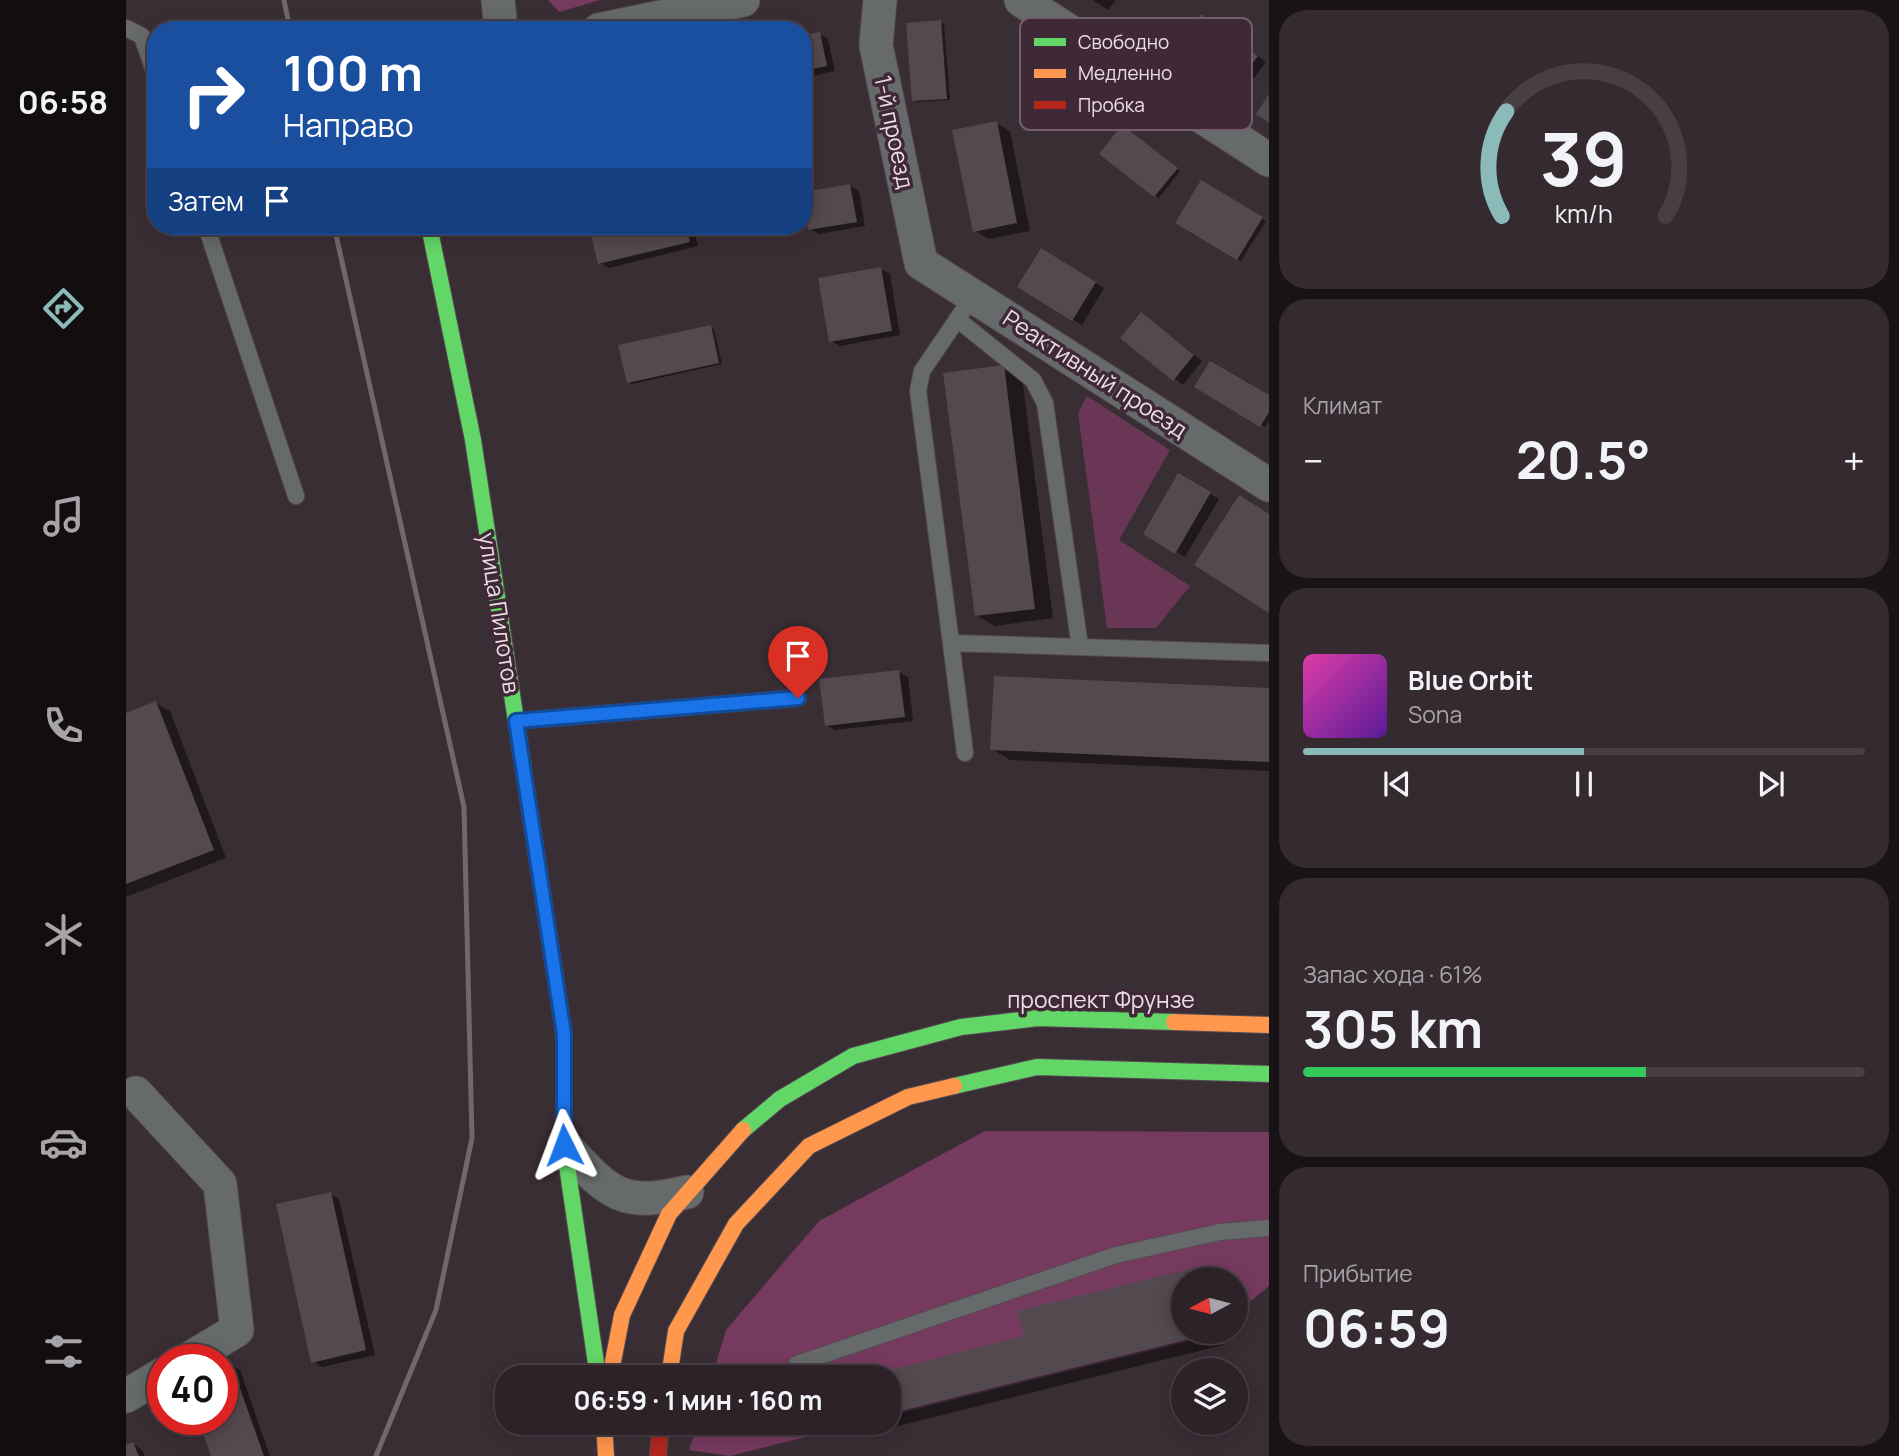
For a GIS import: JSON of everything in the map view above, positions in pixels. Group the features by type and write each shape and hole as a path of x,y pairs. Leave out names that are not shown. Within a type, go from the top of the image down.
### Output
{"main road":[{"name":"улица Пилотов","path":"431,235 473,440 564,1034 564,1145 573,1223 596,1365"},
{"name":"проспект Фрунзе","path":"612,1365 622,1315 669,1214 731,1140 780,1099 853,1056 961,1027 1038,1018 1269,1025"},
{"path":"670,1365 676,1331 736,1224 809,1146 908,1097 1037,1067 1269,1074"},
{"path":"605,1435 606,1456"},
{"path":"658,1456 660,1435"}],"street":[{"path":"498,0 500,21"},
{"path":"642,21 743,0"},
{"name":"1-й проезд","path":"880,0 876,45 921,263"},
{"path":"1021,0 1049,18"},
{"path":"1222,130 1269,160"},
{"name":"Реактивный проезд","path":"921,263 965,307 1269,485"},
{"path":"136,1093 220,1184 237,1330 214,1344"},
{"path":"564,1145 600,1183 624,1197 651,1200 687,1192"},
{"path":"126,1396 147,1384"}],"lane":[{"path":"126,28 142,36 147,51"},
{"path":"209,235 296,496"},
{"path":"965,753 918,391 922,371 965,307 1040,390 1080,647"},
{"path":"950,643 1269,653"},
{"path":"516,721 798,698"},
{"path":"797,1364 1116,1255 1220,1232 1269,1228"}],"shaded area":[{"path":"548,0 600,0 559,12"},
{"path":"1087,396 1170,450 1119,540 1190,586 1156,628 1107,628 1078,413"},
{"path":"985,1131 1269,1132 1269,1286 1248,1303 1248,1267 1171,1267 1171,1344 1178,1344 901,1413 901,1365 716,1365 726,1330 819,1221"},
{"path":"694,1435 814,1435 730,1456 689,1450"}],"building":[{"path":"941,20 947,99 912,101 906,23"},
{"path":"820,32 827,66 812,69 812,33"},
{"path":"1252,52 1258,56 1252,64"},
{"path":"1269,94 1269,123 1256,114"},
{"path":"997,121 1017,223 973,232 952,130"},
{"path":"1118,130 1129,130 1178,168 1154,197 1099,154"},
{"path":"1201,180 1263,217 1237,260 1175,223"},
{"path":"850,184 857,222 812,229 812,190"},
{"path":"591,235 688,235 690,242 598,264"},
{"path":"1041,248 1096,282 1072,321 1017,287"},
{"path":"881,267 892,331 829,342 818,278"},
{"path":"1141,312 1194,355 1173,381 1120,338"},
{"path":"711,325 719,363 627,383 618,345"},
{"path":"1210,361 1269,395 1269,412 1260,427 1194,387"},
{"path":"1004,365 1035,609 975,616 943,373"},
{"path":"1178,473 1211,492 1175,554 1143,534"},
{"path":"1239,495 1269,514 1269,613 1194,565"},
{"path":"899,670 905,717 825,726 819,679"},
{"path":"994,676 1269,688 1269,762 990,750"},
{"path":"156,701 214,850 126,884 126,713"},
{"path":"331,1192 366,1350 311,1363 276,1204"},
{"path":"1171,1274 1171,1344 901,1411 901,1367 1024,1336 1017,1311"},
{"path":"238,1383 264,1456 211,1456 204,1435 238,1435"},
{"path":"133,1442 139,1456 126,1456 126,1445"}],"railway":[{"path":"284,0 288,21"},
{"path":"336,235 464,807 472,1138 436,1310 376,1456"}],"traffic: fast":[{"path":"431,235 473,440 524,773"},
{"path":"743,1130 780,1099 853,1056 961,1027 1038,1018 1174,1022"},
{"path":"954,1086 1037,1067 1269,1074"},
{"path":"564,1076 564,1145 596,1365"}],"traffic: slow":[{"path":"1174,1022 1269,1025"},
{"path":"671,1365 676,1331 736,1224 809,1146 908,1097 954,1086"},
{"path":"612,1365 622,1315 669,1214 743,1130"},
{"path":"605,1435 606,1456"}],"traffic: jam":[{"path":"524,773 564,1034 564,1076"},
{"path":"658,1456 660,1435"}],"route":[{"path":"564,1145 564,1034 516,721 798,698"}]}
